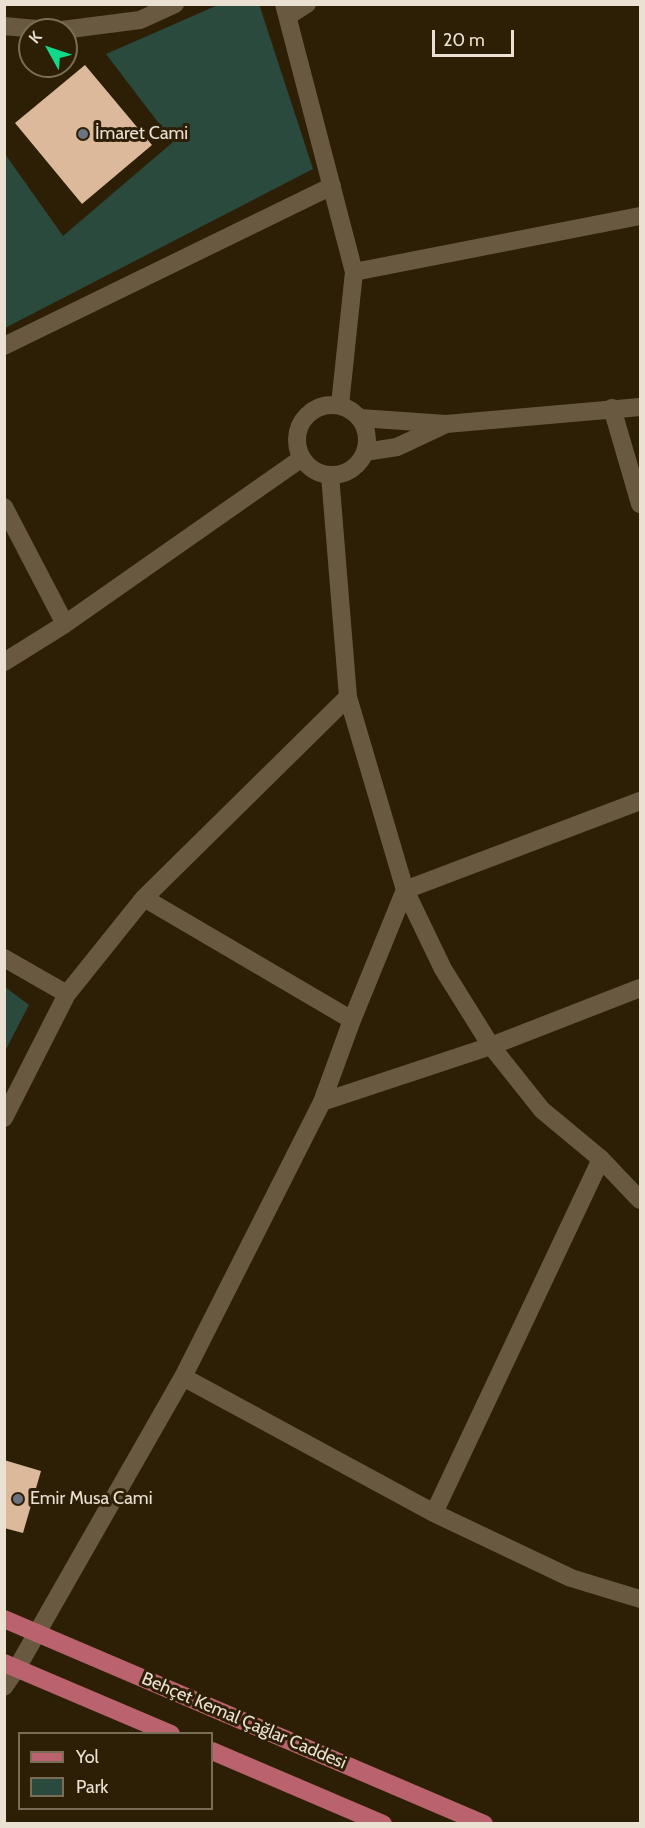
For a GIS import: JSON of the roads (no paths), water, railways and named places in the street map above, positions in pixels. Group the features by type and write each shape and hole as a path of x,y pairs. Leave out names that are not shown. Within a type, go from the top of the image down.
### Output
{"main road":[{"name":"Behçet Kemal Çağlar Caddesi","path":"4,1619 484,1824"},
{"path":"11,1666 166,1732"},
{"path":"213,1750 383,1824"}],"street":[{"path":"78,28 140,20 175,4"},
{"path":"307,4 286,10 354,272 340,405"},
{"path":"4,346 332,186"},
{"path":"354,272 640,216"},
{"path":"340,405 351,410 360,418 366,429 368,440 360,462 352,470 330,475 319,473 309,467 298,448 297,436 300,425 307,415 317,408 340,405"},
{"path":"360,418 446,424 640,407"},
{"path":"612,408 640,504"},
{"path":"365,452 397,447 446,424"},
{"path":"4,662 65,624 302,458"},
{"path":"330,475 348,697 405,890 443,969 491,1046 542,1110 601,1159 640,1200"},
{"path":"4,507 65,624"},
{"path":"4,1118 67,994 144,898 348,697"},
{"path":"4,1687 11,1666 36,1632 183,1377 322,1102 352,1020 405,890 640,801"},
{"path":"144,898 352,1020"},
{"path":"4,958 67,994"},
{"path":"322,1102 491,1046 640,988"},
{"path":"434,1513 601,1159"},
{"path":"183,1377 434,1513 571,1578 640,1599"}],"place":[{"name":"İmaret Cami","path":"83,134"},
{"name":"Emir Musa Cami","path":"18,1499"}]}
